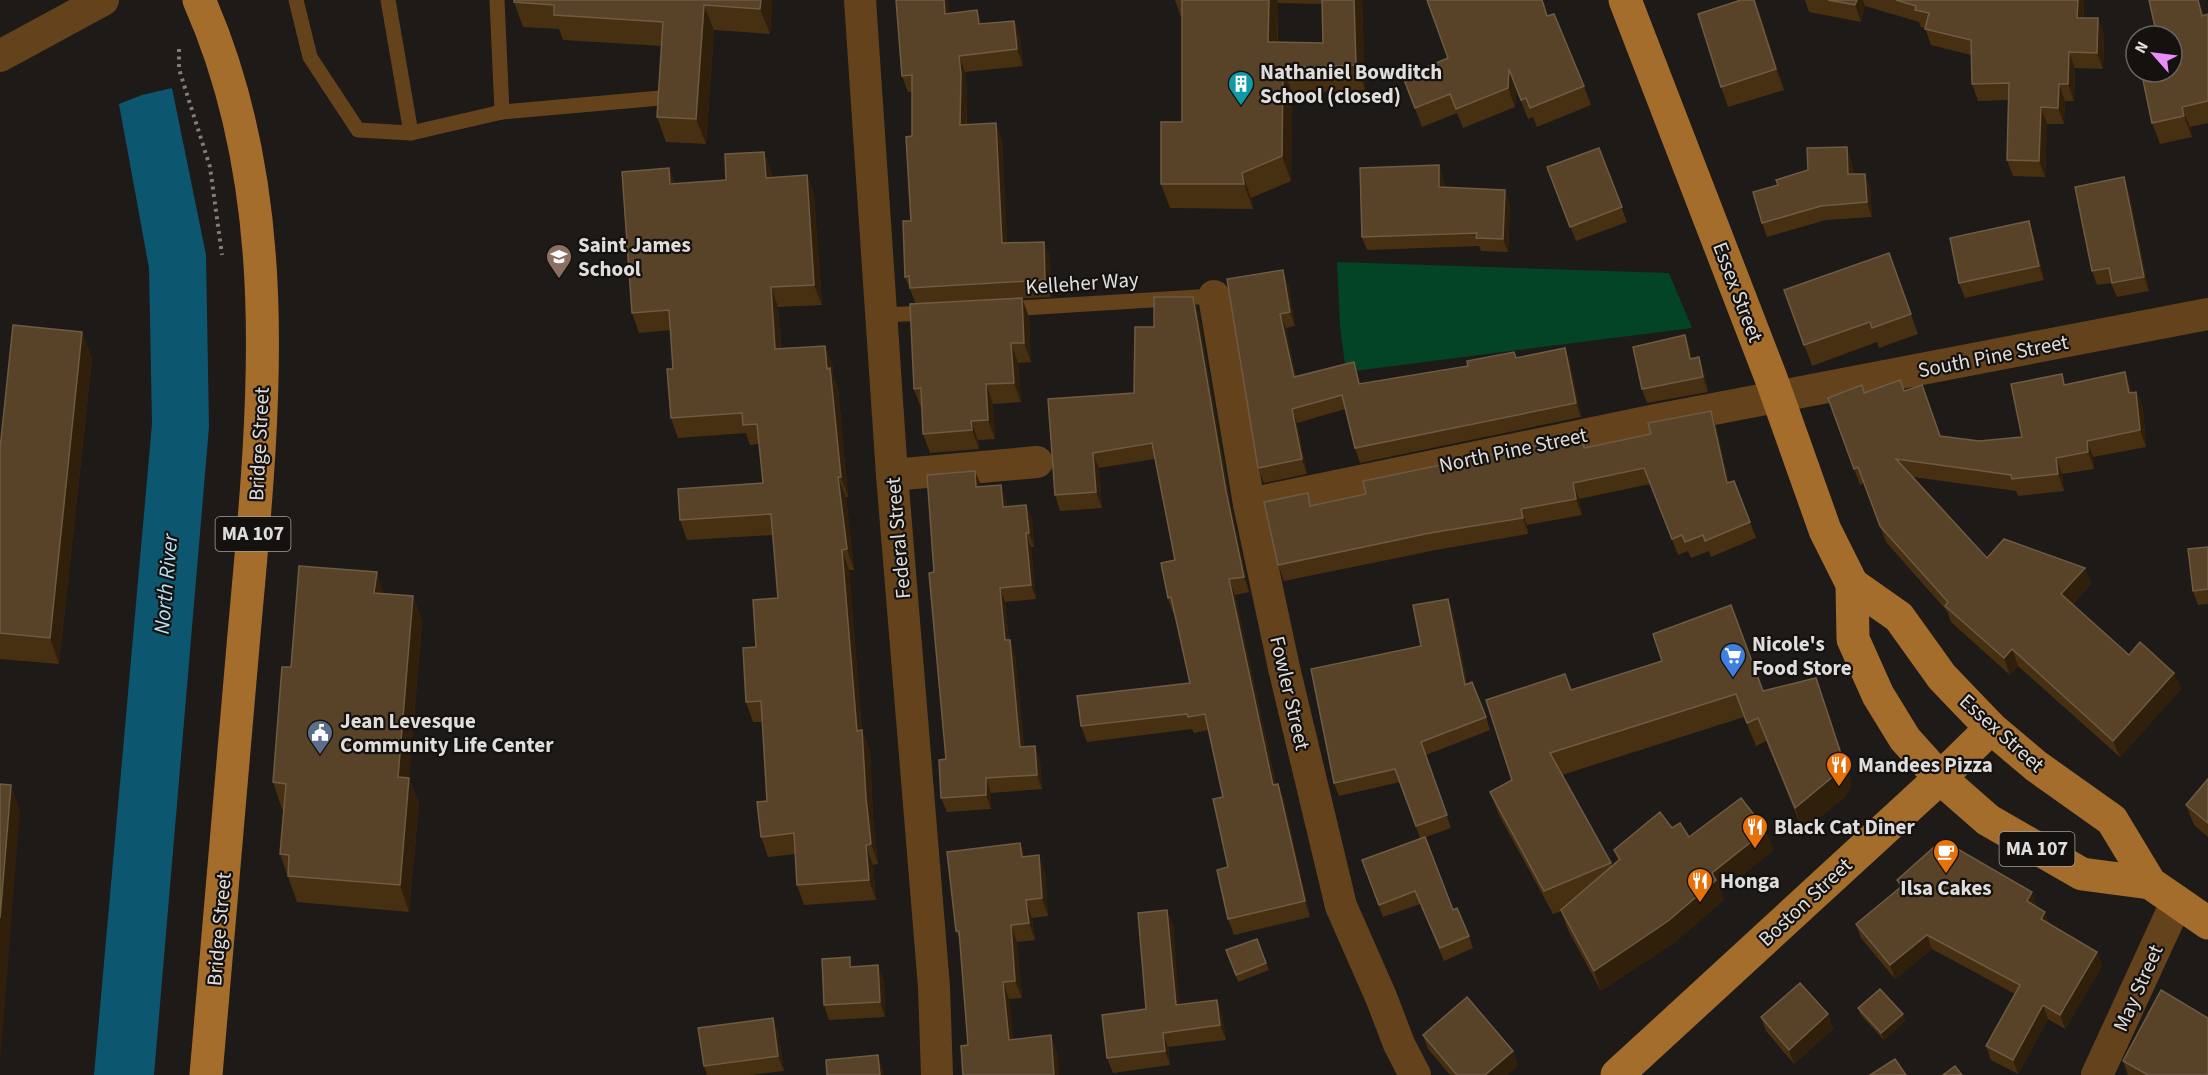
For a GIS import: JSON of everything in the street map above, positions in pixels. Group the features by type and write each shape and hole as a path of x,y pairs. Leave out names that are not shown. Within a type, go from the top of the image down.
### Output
{"main road":[{"name":"Bridge Street","path":"199,0 226,75 242,133 261,257 264,322 260,463 206,1075"},
{"name":"Essex Street","path":"1625,0 1778,398 1825,530 1852,584 1853,639 1878,695 1905,739 1940,778 1988,820 2082,874 2150,883"},
{"name":"Essex Street","path":"1852,584 1899,617 1942,677 1991,728 2036,766 2112,820 2150,883 2208,923"},
{"name":"Boston Street","path":"1617,1075 1940,778 1991,728"}],"street":[{"path":"0,56 103,0"},
{"name":"Federal Street","path":"860,0 892,475 934,987 937,1075"},
{"name":"Fowler Street","path":"1214,296 1249,504 1284,668 1341,906 1399,1044 1415,1075"},
{"name":"South Pine Street","path":"1778,398 2208,314"},
{"name":"North Pine Street","path":"1249,504 1656,420 1778,398"},
{"path":"892,475 1037,462"},
{"name":"May Street","path":"2097,1075 2177,901"}],"lane":[{"path":"296,0 310,57 358,130 411,133 502,112 660,98"},
{"path":"388,0 411,133"},
{"path":"497,0 502,112"},
{"name":"Kelleher Way","path":"989,310 1214,296"},
{"path":"881,315 945,313"}],"path":[{"path":"179,40 179,69 210,167 222,258"}],"green space":[{"path":"1337,262 1669,273 1692,328 1346,372 1340,326"}],"water":[{"name":"North River","path":"172,88 206,255 209,427 154,1075 94,1075 152,424 149,268 119,104 142,95"}],"building":[{"path":"514,0 761,0 760,9 704,5 696,119 657,117 663,22 554,15 554,5 514,2"},
{"path":"896,0 944,0 945,14 977,10 979,24 1014,21 1017,49 959,56 960,125 996,123 1002,243 1044,242 1045,280 910,288 909,276 905,277 903,221 911,221 906,137 912,136 912,75 902,76"},
{"name":"Nathaniel Bowditch School (closed)","path":"1182,0 1269,0 1268,42 1323,43 1322,0 1354,0 1356,65 1283,68 1282,156 1242,173 1244,184 1161,184 1161,122 1182,122"},
{"path":"1427,0 1542,0 1547,16 1554,14 1584,86 1530,108 1526,98 1521,100 1509,69 1508,88 1456,109 1450,94 1415,108 1403,77 1448,58"},
{"path":"1741,0 1754,0 1776,69 1721,87 1698,14"},
{"path":"1828,0 1857,0 1855,5"},
{"path":"1896,0 2078,0 2077,18 2098,18 2097,53 2069,52 2068,84 2059,84 2058,108 2041,107 2039,161 2007,160 2009,83 1972,84 1971,40 1925,29 1929,13 1915,10 1916,6"},
{"path":"2149,0 2198,0 2202,16 2208,14 2208,101 2182,107 2184,116 2152,123 2144,84 2184,84 2184,24 2154,24"},
{"path":"1847,147 1848,174 1865,174 1867,202 1821,206 1762,223 1753,192 1778,185 1776,180 1808,170 1807,148"},
{"path":"1599,148 1622,207 1570,227 1547,167"},
{"path":"764,152 766,178 807,175 814,285 771,287 775,349 825,346 827,369 830,368 841,477 838,477 847,549 842,550 857,731 862,730 871,844 866,845 869,880 797,885 794,833 761,837 757,802 767,801 761,701 746,702 743,648 756,647 753,600 778,598 771,514 680,520 678,489 763,483 757,424 743,425 742,413 671,418 667,369 673,369 669,310 632,313 622,172 669,168 670,184 726,180 725,154"},
{"path":"1439,165 1439,187 1505,190 1503,239 1476,238 1477,233 1362,237 1360,168"},
{"path":"2124,177 2144,277 2112,283 2109,268 2092,271 2075,187"},
{"path":"2029,221 2039,266 1959,283 1950,238"},
{"path":"1889,253 1911,314 1872,328 1870,322 1804,345 1784,290"},
{"path":"1283,270 1290,312 1280,314 1294,377 1354,362 1359,384 1468,366 1467,361 1514,352 1516,358 1565,348 1576,403 1355,448 1342,395 1292,409 1302,459 1258,468 1227,279"},
{"path":"1154,297 1193,297 1226,491 1244,577 1229,579 1273,785 1278,784 1305,901 1228,919 1217,870 1228,867 1213,799 1223,797 1205,714 1081,726 1077,696 1190,683 1161,563 1175,560 1152,443 1093,453 1096,492 1055,495 1048,399 1134,393 1135,327 1154,327"},
{"path":"1022,298 1024,343 1011,343 1014,383 986,384 988,420 971,421 972,430 923,434 921,388 914,389 910,304"},
{"path":"13,325 82,332 50,638 0,633 0,449"},
{"path":"1685,335 1690,359 1699,357 1703,377 1642,389 1633,347"},
{"path":"2125,372 2129,393 2136,392 2140,430 2087,441 2088,452 2056,458 2058,474 2012,479 2011,475 1896,459 1987,558 2004,539 2085,568 2061,594 2129,655 2140,642 2174,673 2113,741 2012,649 2004,658 1945,606 1948,602 1880,526 1858,467 1854,469 1828,398 1862,385 1864,393 1900,380 1904,391 1922,385 1940,436 1979,441 2022,437 2011,384 2062,374 2064,385"},
{"path":"1711,411 1727,483 1734,481 1750,522 1705,541 1703,535 1685,542 1682,535 1672,539 1644,468 1573,483 1576,499 1521,509 1523,518 1430,533 1278,565 1264,502 1308,493 1310,506 1366,494 1363,481 1582,436 1584,448 1651,434 1648,423"},
{"path":"975,471 976,487 1001,485 1003,507 1026,505 1031,585 1000,588 1005,640 1010,640 1020,747 1035,746 1037,775 986,778 986,795 941,798 939,760 946,759 929,573 934,572 927,475"},
{"path":"2208,547 2208,589 2193,591 2188,549"},
{"path":"299,566 377,572 374,593 413,596 398,777 409,778 400,885 288,876 289,855 280,854 286,784 273,782 282,667 291,667"},
{"path":"1448,599 1465,685 1472,682 1486,717 1421,742 1447,815 1416,826 1395,769 1334,783 1311,669 1421,646 1413,605"},
{"path":"1731,605 1763,691 1816,678 1843,762 1836,774 1795,808 1758,718 1747,723 1736,694 1550,753 1611,863 1544,891 1490,792 1512,780 1486,700 1565,674 1571,690 1662,661 1653,634"},
{"path":"2208,779 2208,823 2186,805"},
{"path":"0,784 11,785 0,918"},
{"path":"1741,798 1766,830 1712,873 1716,880 1668,921 1594,971 1561,910 1620,859 1614,850 1660,812 1672,828 1680,823 1689,837"},
{"path":"1425,837 1453,910 1457,908 1469,936 1440,948 1415,891 1379,905 1362,860"},
{"path":"1942,840 2032,892 2027,901 2045,912 2041,919 2097,952 2060,1015 2043,1005 2013,1060 1986,1046 2020,985 1927,935 1890,965 1856,924 1902,886 1897,880"},
{"path":"1020,843 1022,857 1039,855 1042,898 1026,900 1029,923 1011,925 1015,981 1003,982 1009,1040 1051,1035 1054,1075 963,1075 961,1046 968,1045 959,931 956,931 947,852"},
{"path":"1167,910 1176,1005 1217,1000 1220,1025 1163,1033 1165,1051 1107,1058 1102,1015 1146,1009 1138,913"},
{"path":"1257,939 1266,963 1236,975 1226,950"},
{"path":"850,957 850,967 878,965 880,1002 824,1005 822,959"},
{"path":"1800,983 1828,1014 1789,1050 1761,1017"},
{"path":"1880,989 1903,1014 1881,1033 1858,1008"},
{"path":"2161,990 2208,1018 2208,1075 2148,1075 2123,1061"},
{"path":"1467,997 1513,1051 1485,1075 1457,1075 1423,1035"},
{"path":"773,1018 778,1056 704,1066 698,1028"},
{"path":"878,1055 880,1075 827,1075 826,1060"},
{"path":"1895,1059 1906,1075 1870,1075"},
{"path":"1955,1066 1962,1075 1943,1075"}],"place":[{"name":"Nathaniel Bowditch School (closed)","path":"1241,107"},
{"name":"Saint James School","path":"559,280"},
{"name":"Nicole's Food Store","path":"1733,679"},
{"name":"Jean Levesque Community Life Center","path":"320,756"},
{"name":"Mandees Pizza","path":"1839,788"},
{"name":"Black Cat Diner","path":"1755,850"},
{"name":"Ilsa Cakes","path":"1946,875"},
{"name":"Honga","path":"1700,904"}]}
